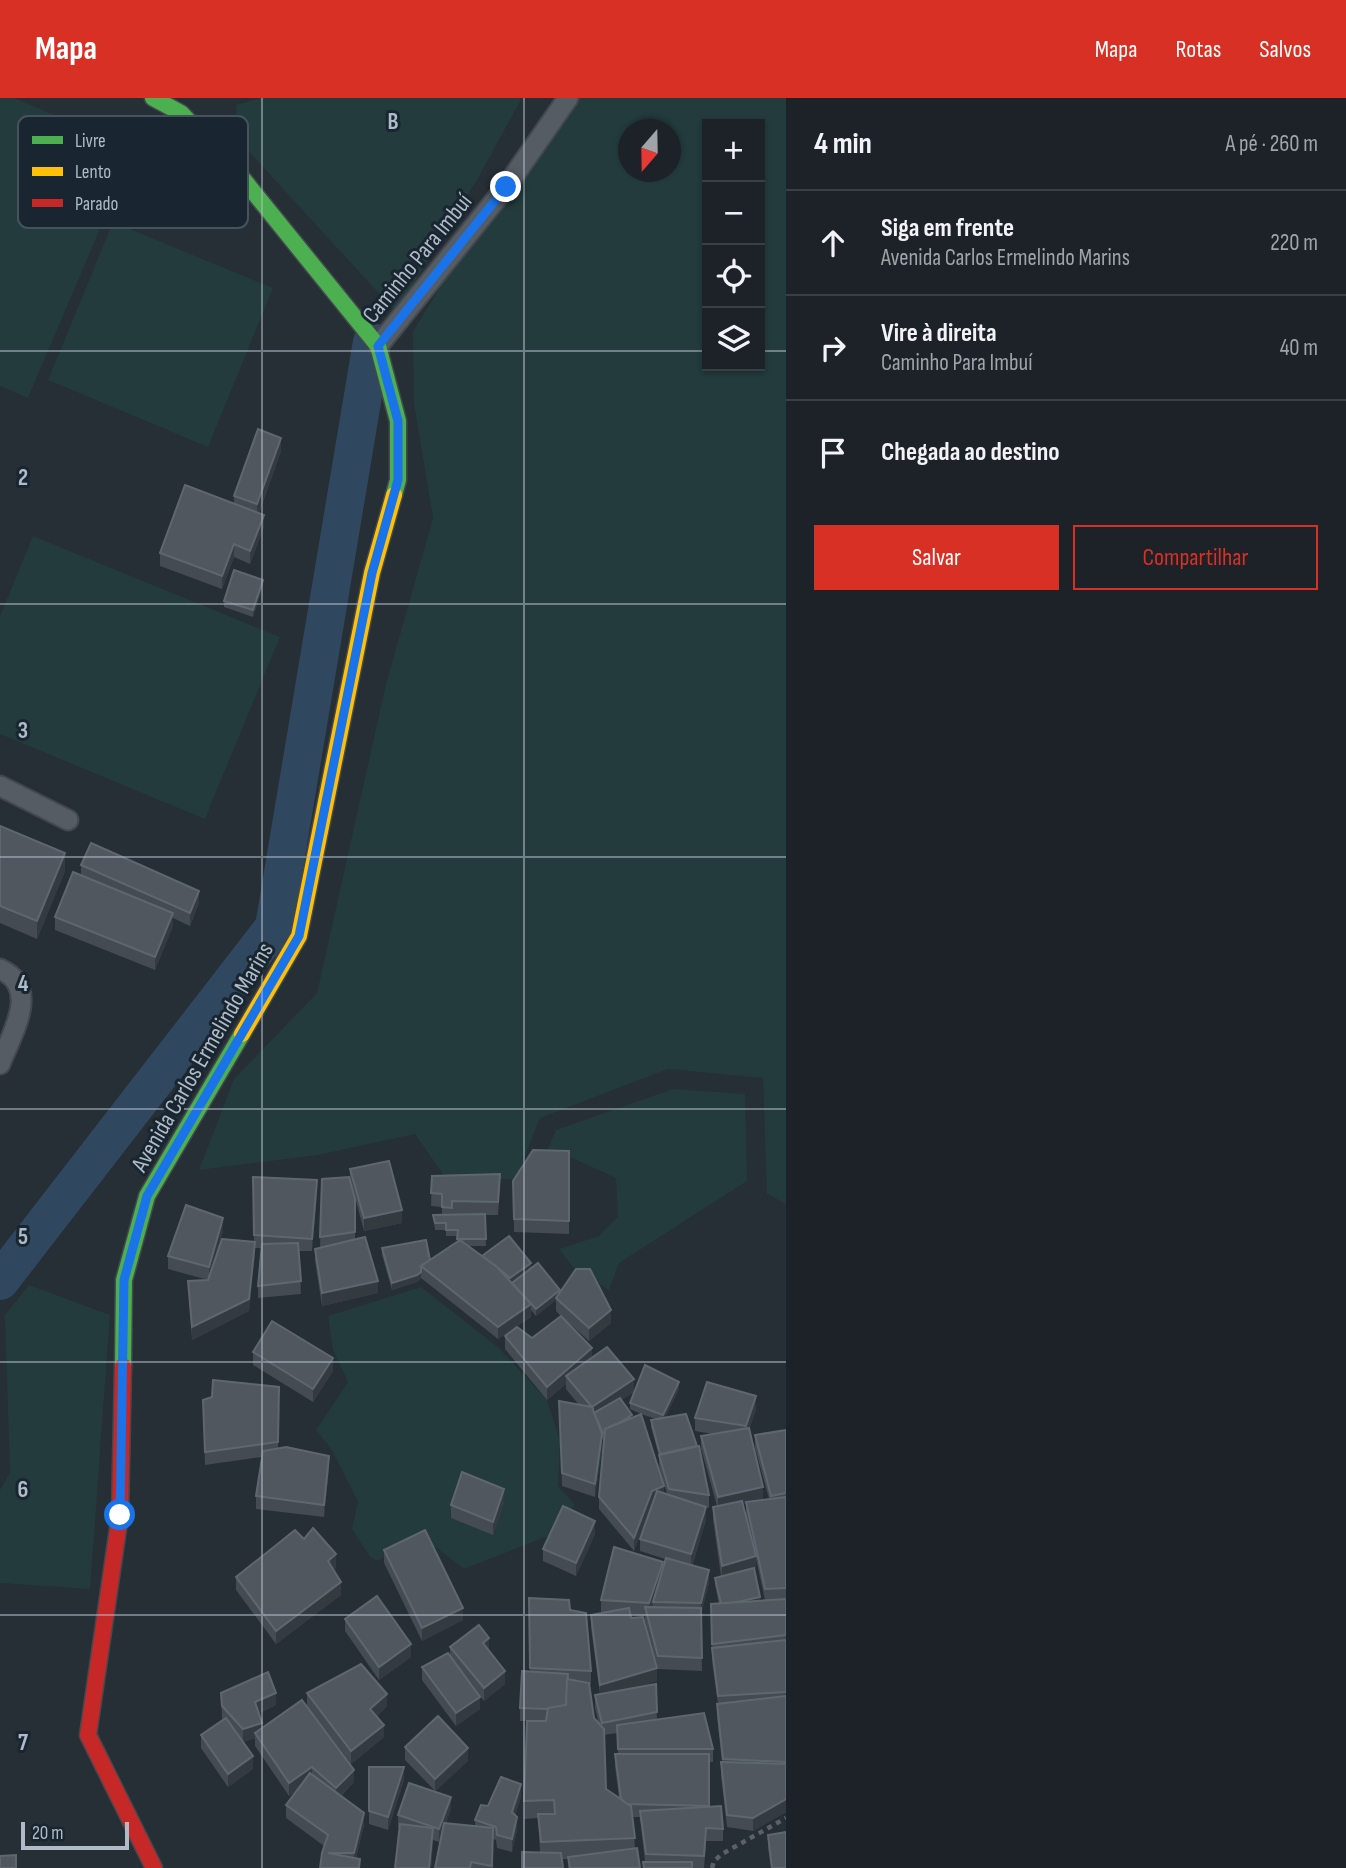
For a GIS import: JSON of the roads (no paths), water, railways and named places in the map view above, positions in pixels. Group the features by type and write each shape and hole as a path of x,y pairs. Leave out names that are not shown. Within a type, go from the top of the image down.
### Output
{"street":[{"path":"153,98 184,116"},
{"path":"248,185 378,346"},
{"name":"Avenida Carlos Ermelindo Marins","path":"154,1868 88,1735 120,1515 124,1280 147,1196 299,936 372,573 398,480 398,421 378,346"}],"lane":[{"name":"Caminho Para Imbuí","path":"378,346 506,187 568,98"},
{"path":"0,786 68,820"},
{"path":"0,969 20,984 22,1004 0,1064"}],"waterway":[{"path":"0,1281 274,927 372,342"}]}
